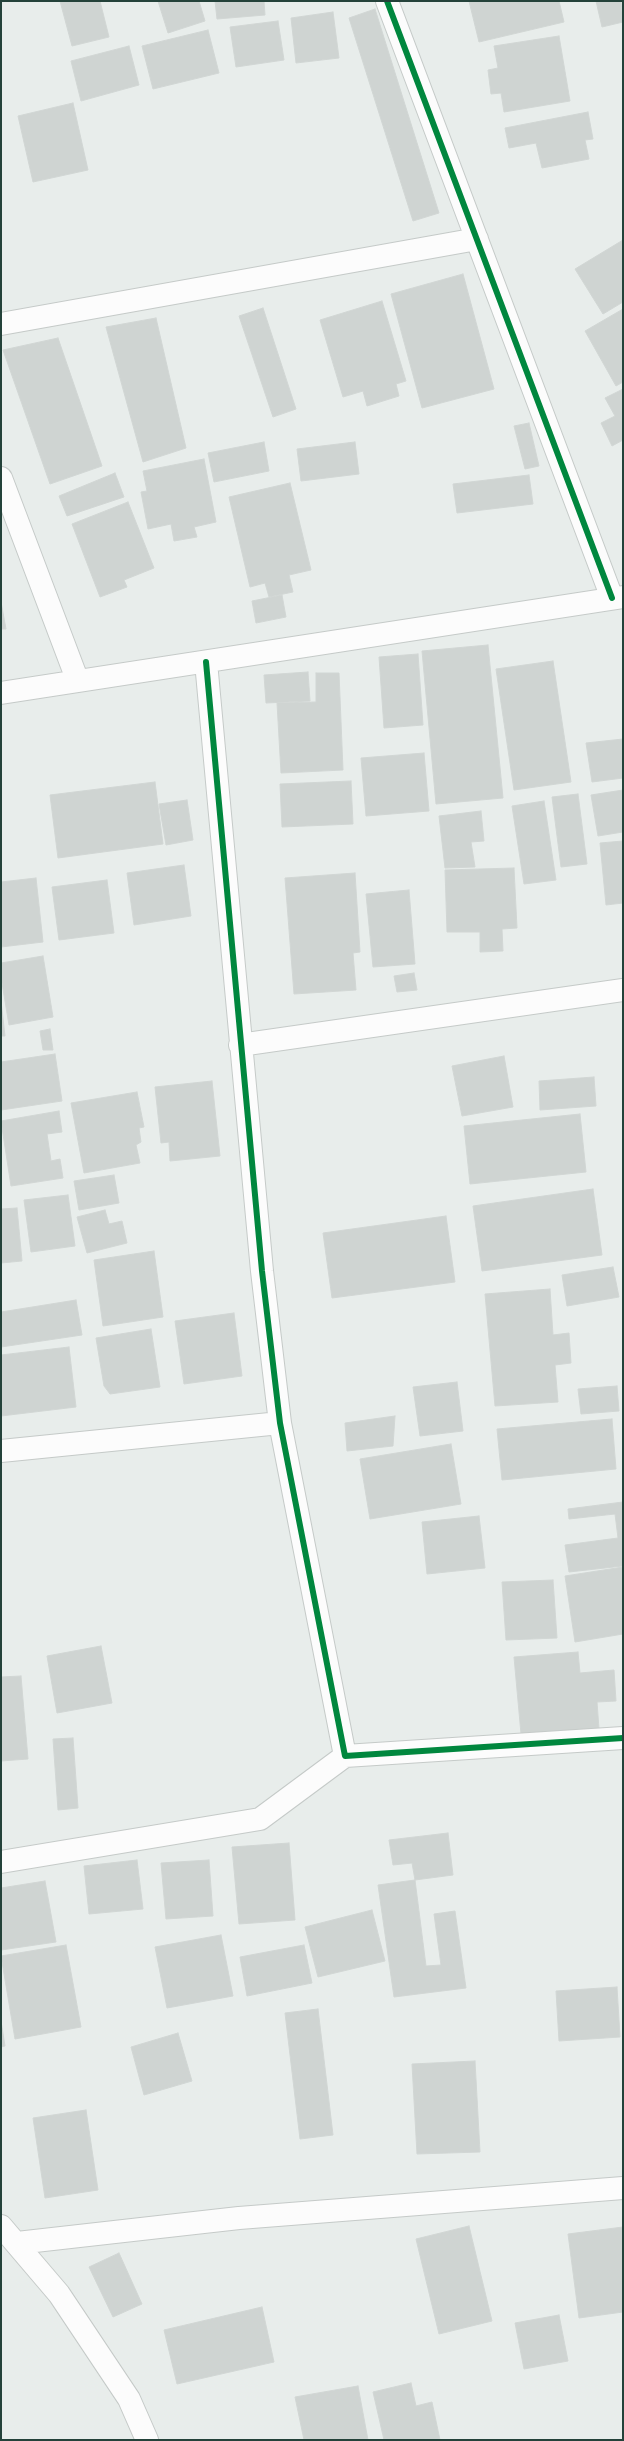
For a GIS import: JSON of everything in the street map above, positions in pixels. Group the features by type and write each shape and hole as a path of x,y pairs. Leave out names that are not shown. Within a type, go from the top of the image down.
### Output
{"street":[{"path":"1,693 618,597 477,239 387,1"},
{"path":"1,324 477,239"},
{"path":"1,478 77,680"},
{"path":"206,662 240,1045 262,1271 280,1423 345,1756"},
{"path":"240,1045 623,990"},
{"path":"1,1451 280,1423"},
{"path":"1,1862 260,1819 345,1756 623,1738"},
{"path":"18,2243 239,2218 623,2188"},
{"path":"1,2226 18,2243 59,2294 129,2398 147,2440"}],"building":[{"path":"60,1 100,1 109,37 72,46"},
{"path":"158,1 199,1 205,21 168,33"},
{"path":"215,1 264,1 265,15 217,19"},
{"path":"469,1 559,1 564,22 479,42"},
{"path":"596,1 621,1 623,22 602,27"},
{"path":"375,9 439,213 413,221 349,18"},
{"path":"333,12 339,58 296,63 291,18"},
{"path":"278,21 284,60 236,67 230,27"},
{"path":"208,30 219,73 153,89 142,46"},
{"path":"559,36 570,101 504,112 501,93 491,94 488,70 498,68 494,46"},
{"path":"129,46 139,85 81,101 71,61"},
{"path":"73,103 88,170 33,182 18,116"},
{"path":"588,112 593,139 585,140 589,159 542,168 536,143 509,148 505,128"},
{"path":"623,240 623,302 603,314 575,269"},
{"path":"463,274 494,389 422,408 391,294"},
{"path":"382,301 406,381 396,384 399,396 367,406 363,391 343,397 320,320"},
{"path":"263,308 296,409 273,417 239,316"},
{"path":"623,309 623,382 616,386 585,331"},
{"path":"156,318 186,448 143,462 106,327"},
{"path":"58,338 102,466 50,484 3,350"},
{"path":"623,389 623,440 612,446 601,423 615,416 605,398"},
{"path":"529,423 539,466 525,469 514,426"},
{"path":"264,442 269,471 214,482 208,453"},
{"path":"355,442 359,474 301,481 297,449"},
{"path":"204,459 216,522 194,527 197,537 174,541 171,524 148,529 141,492 147,491 143,471"},
{"path":"115,473 124,497 67,516 59,496"},
{"path":"529,475 533,504 457,513 453,484"},
{"path":"290,483 311,570 289,575 293,592 269,597 265,583 250,587 229,497"},
{"path":"128,502 154,568 124,580 127,587 100,597 72,524"},
{"path":"282,595 286,617 256,623 252,601"},
{"path":"1,602 6,629 1,629"},
{"path":"488,645 503,798 436,804 422,651"},
{"path":"418,654 423,725 384,728 379,657"},
{"path":"553,661 571,782 514,790 496,669"},
{"path":"308,672 310,701 266,703 264,675"},
{"path":"316,673 339,673 343,770 281,773 277,703 316,702"},
{"path":"623,739 623,778 592,782 586,743"},
{"path":"424,753 429,811 366,816 361,758"},
{"path":"351,781 353,824 282,827 280,784"},
{"path":"155,782 163,844 58,858 50,795"},
{"path":"623,790 623,832 598,836 591,795"},
{"path":"578,794 587,864 561,867 552,797"},
{"path":"187,800 193,840 166,845 159,804"},
{"path":"544,801 556,880 524,884 512,806"},
{"path":"481,811 484,841 471,842 475,867 445,868 439,816"},
{"path":"623,841 623,903 606,905 600,843"},
{"path":"184,865 191,916 134,925 127,873"},
{"path":"514,868 517,928 502,929 503,951 480,952 480,932 447,932 445,870"},
{"path":"355,873 360,952 353,953 356,990 294,994 285,878"},
{"path":"36,878 43,942 1,947 1,882"},
{"path":"107,880 114,933 59,940 52,887"},
{"path":"409,890 415,964 373,967 366,894"},
{"path":"43,956 53,1017 9,1025 1,977 1,963"},
{"path":"414,973 417,990 397,992 394,976"},
{"path":"1,1001 5,1036 1,1036"},
{"path":"50,1029 53,1050 43,1050 40,1031"},
{"path":"55,1054 62,1101 1,1110 1,1062"},
{"path":"504,1056 513,1107 462,1116 452,1066"},
{"path":"594,1077 596,1106 540,1110 539,1081"},
{"path":"212,1081 220,1156 170,1161 169,1142 161,1143 155,1087"},
{"path":"137,1092 144,1127 139,1128 141,1142 136,1145 140,1163 84,1173 71,1103"},
{"path":"59,1111 62,1132 47,1134 51,1161 60,1159 63,1178 11,1186 1,1121"},
{"path":"580,1114 586,1172 470,1184 464,1126"},
{"path":"114,1175 119,1203 79,1210 74,1181"},
{"path":"593,1189 602,1255 482,1271 473,1206"},
{"path":"68,1195 75,1246 31,1252 24,1200"},
{"path":"17,1208 22,1261 1,1263 1,1209"},
{"path":"105,1210 109,1224 122,1221 127,1243 87,1253 77,1217"},
{"path":"446,1216 455,1282 332,1298 323,1233"},
{"path":"154,1251 163,1317 103,1326 94,1260"},
{"path":"613,1267 619,1297 567,1306 562,1275"},
{"path":"550,1289 553,1335 569,1333 571,1363 555,1365 558,1402 495,1406 485,1294"},
{"path":"76,1300 82,1335 1,1347 1,1312"},
{"path":"234,1313 242,1376 184,1384 175,1321"},
{"path":"151,1329 160,1387 110,1394 104,1386 96,1338"},
{"path":"69,1347 76,1407 1,1416 1,1355"},
{"path":"457,1382 463,1431 420,1436 413,1387"},
{"path":"617,1386 619,1411 581,1414 578,1389"},
{"path":"395,1416 393,1446 347,1451 345,1423"},
{"path":"612,1419 616,1469 502,1480 497,1429"},
{"path":"451,1444 461,1504 370,1519 360,1459"},
{"path":"623,1502 623,1566 569,1572 565,1545 618,1538 615,1514 569,1519 568,1509"},
{"path":"479,1516 485,1568 427,1574 422,1522"},
{"path":"623,1567 623,1634 575,1642 565,1576"},
{"path":"553,1580 557,1638 506,1640 502,1582"},
{"path":"101,1646 112,1703 57,1713 47,1656"},
{"path":"578,1652 580,1673 614,1670 616,1701 597,1702 599,1729 521,1734 514,1657"},
{"path":"21,1676 28,1759 1,1761 1,1677"},
{"path":"73,1738 78,1808 58,1810 53,1739"},
{"path":"448,1833 453,1875 415,1880 412,1863 393,1865 389,1840"},
{"path":"289,1843 295,1920 239,1924 232,1847"},
{"path":"137,1860 143,1909 89,1914 84,1866"},
{"path":"209,1860 213,1916 166,1919 161,1863"},
{"path":"415,1880 426,1966 441,1965 434,1914 455,1911 466,1988 394,1997 378,1885"},
{"path":"45,1881 56,1942 1,1950 1,1888"},
{"path":"372,1910 385,1961 318,1977 305,1927"},
{"path":"221,1935 233,1996 167,2008 155,1947"},
{"path":"66,1945 81,2027 15,2039 1,1956"},
{"path":"304,1945 312,1983 247,1996 240,1957"},
{"path":"617,1987 620,2037 559,2041 556,1991"},
{"path":"318,2009 333,2135 300,2139 285,2013"},
{"path":"1,2021 5,2046 1,2047"},
{"path":"178,2033 192,2081 144,2095 131,2047"},
{"path":"475,2061 480,2152 417,2154 412,2064"},
{"path":"86,2110 98,2190 45,2198 33,2118"},
{"path":"469,2226 492,2321 439,2334 416,2239"},
{"path":"623,2227 623,2312 579,2318 568,2234"},
{"path":"119,2253 142,2304 113,2317 89,2267"},
{"path":"262,2307 274,2362 177,2384 164,2330"},
{"path":"559,2315 568,2361 524,2369 515,2323"},
{"path":"411,2383 416,2406 432,2402 440,2440 384,2440 373,2392"},
{"path":"358,2386 368,2440 304,2440 295,2397"}],"cycle path":[{"path":"387,1 612,598"},
{"path":"206,662 262,1271 280,1423 345,1756 623,1738"}]}
